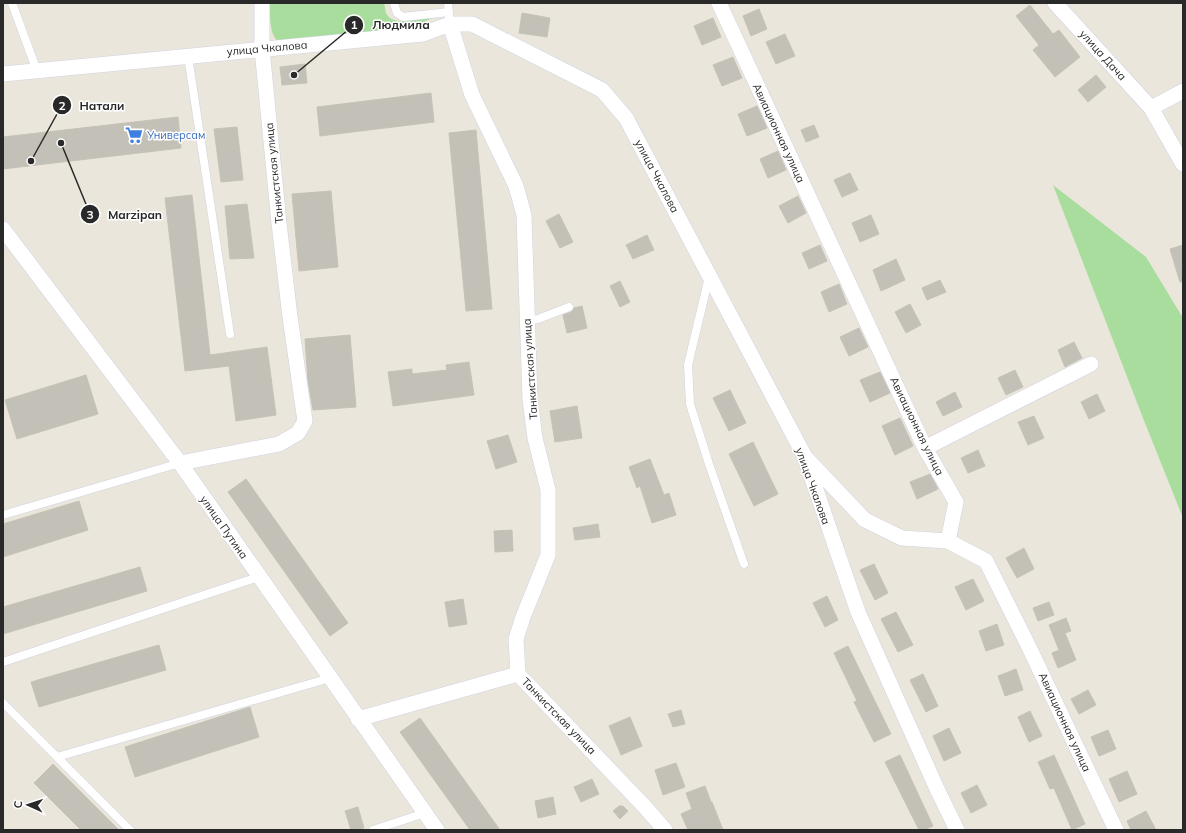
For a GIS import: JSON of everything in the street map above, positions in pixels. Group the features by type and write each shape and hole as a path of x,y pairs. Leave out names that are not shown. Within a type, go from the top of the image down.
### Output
{"street":[{"name":"Танкистская улица","path":"180,463 279,444 298,433 306,421 290,317 279,223 262,49 262,3"},
{"name":"Авиационная улица","path":"719,3 925,448 956,502 948,541 986,561 1028,645 1116,830"},
{"name":"улица Дача","path":"1055,3 1151,108 1183,164"},
{"name":"улица Чкалова","path":"3,74 423,34 449,18 472,24 602,90 626,118 804,456 858,612 937,789 957,830"},
{"name":"Танкистская улица","path":"449,18 472,94 516,186 524,215 530,399 535,438 548,490 548,555 523,617 516,639 518,674 646,807 666,830"},
{"path":"1151,108 1183,92"},
{"name":"улица Путина","path":"3,229 180,463 258,577 437,830"},
{"path":"925,448 1091,364"},
{"path":"804,456 865,520 902,538 948,541"},
{"path":"358,719 518,674"}],"lane":[{"path":"12,3 37,71"},
{"path":"394,3 397,13 403,17 449,18 448,3"},
{"path":"188,56 230,334"},
{"path":"709,276 688,365 690,404 744,564"},
{"path":"527,321 538,319 569,308"},
{"path":"3,514 180,463"},
{"path":"3,662 258,577"},
{"path":"56,758 330,678"},
{"path":"3,703 56,758 130,830"},
{"path":"373,830 425,813"}],"green space":[{"path":"270,3 384,3 386,13 389,18 394,20 408,21 435,16 410,30 279,42 273,35 270,19"},
{"path":"1053,185 1146,257 1183,318 1183,518 1143,418"}],"building":[{"path":"1030,5 1053,34 1059,30 1080,57 1055,77 1033,50 1039,45 1016,16"},
{"path":"759,9 767,29 751,36 743,16"},
{"path":"522,13 550,18 547,37 519,33"},
{"path":"713,18 721,37 702,45 694,26"},
{"path":"785,34 795,56 776,64 766,42"},
{"path":"733,57 742,78 722,86 713,65"},
{"path":"305,64 307,83 282,85 280,67"},
{"path":"1096,75 1106,87 1088,102 1078,90"},
{"path":"431,93 434,122 320,136 317,107"},
{"path":"757,106 767,128 747,136 738,114"},
{"path":"178,117 181,148 3,169 3,137"},
{"path":"814,125 819,137 806,142 801,130"},
{"path":"237,127 243,180 221,182 214,129"},
{"path":"476,130 492,309 466,311 449,133"},
{"path":"778,151 786,170 768,178 760,159"},
{"path":"850,173 858,190 842,197 834,180"},
{"path":"331,191 338,267 299,271 292,194"},
{"path":"192,195 210,355 267,347 276,415 236,421 229,366 185,371 165,198"},
{"path":"798,196 806,213 788,223 779,206"},
{"path":"247,204 254,258 230,259 225,206"},
{"path":"559,214 573,242 560,248 546,221"},
{"path":"871,215 879,234 860,242 852,223"},
{"path":"647,235 654,250 633,259 626,245"},
{"path":"820,245 827,261 809,269 802,253"},
{"path":"1183,245 1183,282 1180,282 1170,249"},
{"path":"896,259 905,280 881,291 873,270"},
{"path":"940,280 946,292 927,300 922,288"},
{"path":"620,281 630,302 620,307 610,286"},
{"path":"839,284 847,304 829,312 821,292"},
{"path":"910,304 921,325 906,333 895,312"},
{"path":"582,306 587,328 567,333 563,315 571,312 574,308"},
{"path":"859,328 868,347 849,356 840,337"},
{"path":"350,335 356,407 313,410 308,381 305,339"},
{"path":"1074,342 1082,358 1065,367 1058,350"},
{"path":"469,362 474,395 393,406 388,372 412,369 412,374 447,370 446,365"},
{"path":"1015,370 1023,387 1006,395 998,378"},
{"path":"880,372 890,393 870,402 860,380"},
{"path":"86,375 98,414 17,439 5,400"},
{"path":"730,390 746,423 729,431 713,398"},
{"path":"955,392 962,407 943,416 936,402"},
{"path":"1097,394 1105,411 1089,419 1081,402"},
{"path":"577,406 582,438 555,442 550,411"},
{"path":"1034,416 1044,438 1028,445 1018,422"},
{"path":"900,418 913,446 895,455 882,426"},
{"path":"508,435 517,462 496,469 487,441"},
{"path":"753,442 778,494 754,506 729,454"},
{"path":"978,450 985,466 968,473 961,458"},
{"path":"650,459 664,495 669,493 676,515 652,523 640,486 637,488 629,467"},
{"path":"930,474 938,489 917,499 910,482"},
{"path":"246,479 348,623 330,636 228,492"},
{"path":"79,501 88,530 3,557 3,524"},
{"path":"598,524 600,537 575,540 573,528"},
{"path":"512,530 513,551 495,552 494,531"},
{"path":"1024,548 1034,569 1017,578 1006,558"},
{"path":"874,564 888,593 875,600 860,570"},
{"path":"140,567 147,591 3,634 3,607"},
{"path":"973,579 984,601 966,610 955,587"},
{"path":"827,596 838,620 825,627 813,603"},
{"path":"463,599 467,624 449,627 445,602"},
{"path":"1049,602 1054,615 1038,621 1033,608"},
{"path":"896,612 913,645 898,652 881,619"},
{"path":"1066,618 1071,631 1065,633 1076,660 1058,668 1052,653 1059,650 1049,625"},
{"path":"997,624 1004,645 986,651 979,631"},
{"path":"159,645 166,670 39,707 31,682"},
{"path":"848,646 891,734 874,742 854,702 857,701 834,653"},
{"path":"1016,669 1023,690 1005,696 998,676"},
{"path":"923,674 938,706 926,712 910,680"},
{"path":"1088,690 1096,705 1079,714 1071,699"},
{"path":"250,707 259,737 135,777 125,747"},
{"path":"681,710 685,724 673,727 668,714"},
{"path":"1030,711 1042,736 1029,742 1018,717"},
{"path":"630,717 642,746 621,755 609,726"},
{"path":"420,718 500,830 470,830 400,732"},
{"path":"949,728 961,753 944,761 933,736"},
{"path":"1108,730 1116,749 1099,756 1091,737"},
{"path":"900,755 933,826 924,830 919,830 885,762"},
{"path":"1054,755 1085,824 1072,830 1054,788 1050,789 1038,762"},
{"path":"676,763 685,787 663,795 655,770"},
{"path":"53,764 119,830 81,830 34,783"},
{"path":"1127,771 1137,794 1119,802 1109,779"},
{"path":"592,779 599,794 581,802 574,787"},
{"path":"977,785 987,805 971,813 961,793"},
{"path":"705,786 723,830 688,830 681,814 692,809 686,793"},
{"path":"553,797 556,814 538,818 535,801"},
{"path":"619,806 623,806 628,811 620,819 613,811"},
{"path":"358,807 364,828 351,830 345,811"},
{"path":"1146,811 1156,830 1131,830 1127,821"}],"place":[{"name":"Людмила","path":"294,75"},
{"name":"Универсам","path":"134,135"},
{"name":"Marzipan","path":"61,143"},
{"name":"Натали","path":"31,161"}]}
